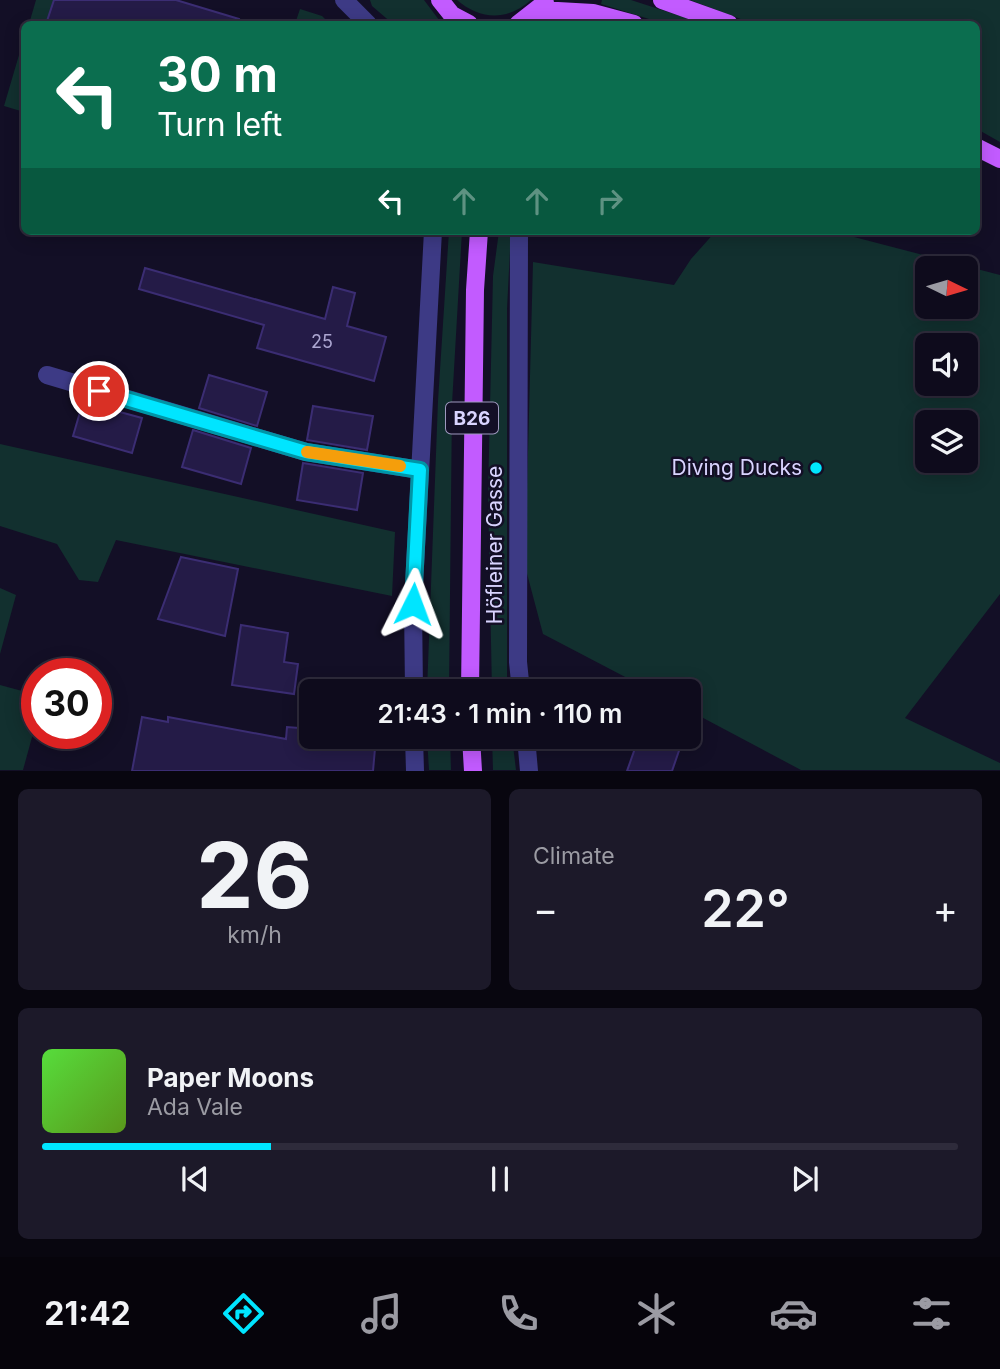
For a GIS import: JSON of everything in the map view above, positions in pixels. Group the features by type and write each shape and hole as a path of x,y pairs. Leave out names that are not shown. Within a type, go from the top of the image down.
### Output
{"main road":[{"path":"440,0 463,21"},
{"path":"662,0 721,21"},
{"path":"522,21 544,5 591,19"},
{"path":"980,150 1000,159"},
{"name":"B26","path":"470,679 475,290 479,235"},
{"path":"472,749 473,771"}],"street":[{"path":"344,0 365,21"},
{"path":"414,679 413,604 433,235"},
{"name":"Höfleiner Gasse","path":"519,235 520,679"},
{"path":"47,375 306,452 420,470"},
{"path":"414,749 415,771"},
{"path":"527,749 529,771"}],"green space":[{"path":"36,0 54,0 47,21 30,21"},
{"path":"370,0 424,0 440,21 390,21 372,6"},
{"path":"457,0 531,0 513,12 494,15 475,11"},
{"path":"602,0 631,0 696,21 655,21 601,4"},
{"path":"690,0 1000,0 1000,142 980,131 980,21 746,21"},
{"path":"300,9 322,16 327,21 296,21"},
{"path":"21,48 21,111 4,106"},
{"path":"449,235 462,235 452,404 449,679 427,679 438,401"},
{"path":"498,235 511,235 507,309 507,679 492,679 488,494 493,276"},
{"name":"Diving Ducks","path":"712,235 846,235 927,256 915,256 915,319 978,319 978,269 1000,275 1000,594 905,718 1000,763 1000,770 801,770 701,717 701,679 629,679 543,634 525,566 533,262 674,285 691,259"},
{"path":"0,444 395,532 392,596 116,540 98,582 79,580 57,544 0,526"},
{"path":"0,588 16,595 0,654"},
{"path":"0,685 21,691 21,749 29,749 23,770 0,770"},
{"path":"428,749 450,749 451,770 429,770"},
{"path":"492,749 513,749 516,770 493,770"}],"building":[{"path":"54,0 176,0 239,19 239,21 47,21"},
{"path":"145,268 325,319 333,287 355,293 347,326 386,337 374,381 257,348 264,325 139,289"},
{"path":"209,375 267,392 257,426 199,408"},
{"path":"83,402 142,418 132,453 73,436"},
{"path":"313,406 373,416 367,450 307,440"},
{"path":"193,430 251,448 241,484 182,467"},
{"path":"303,463 363,473 357,510 297,500"},
{"path":"181,557 238,569 225,636 158,619"},
{"path":"241,625 288,633 284,662 298,664 294,694 232,685"},
{"path":"142,717 168,722 168,717 286,739 287,727 299,728 299,749 375,749 373,771 132,771"},
{"path":"635,749 680,749 672,771 627,771"}],"slow traffic":[{"path":"307,452 400,466"}],"place":[{"name":"Diving Ducks","path":"816,468"}],"route":[{"path":"99,391 306,452 420,470 413,604"}]}
